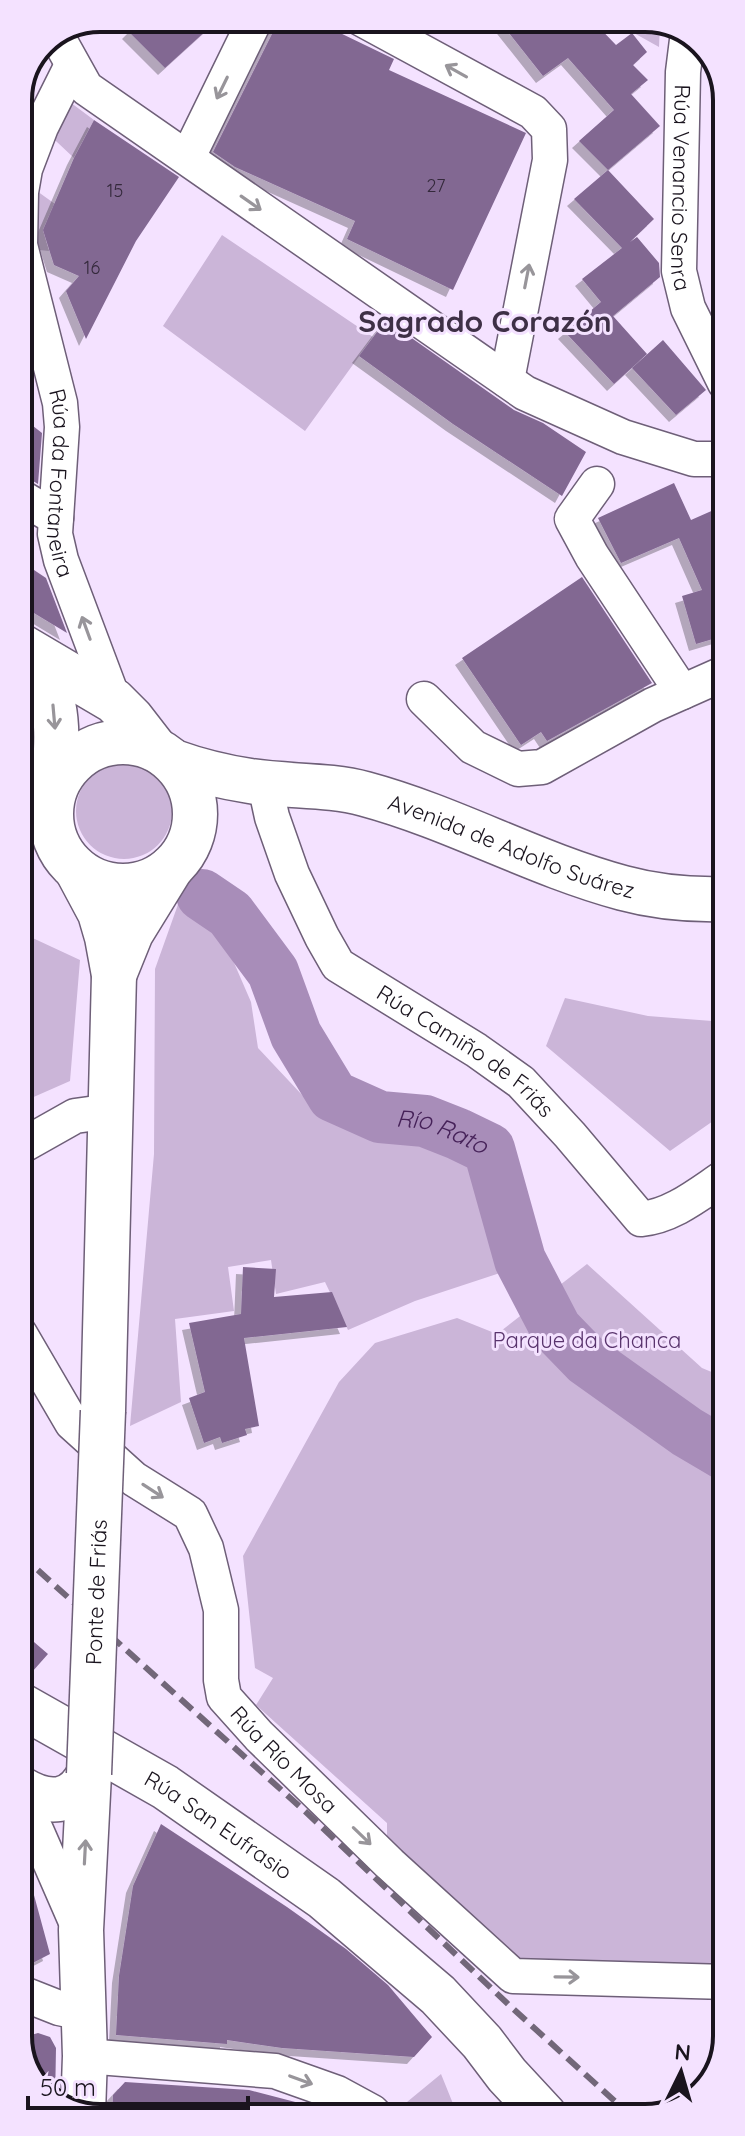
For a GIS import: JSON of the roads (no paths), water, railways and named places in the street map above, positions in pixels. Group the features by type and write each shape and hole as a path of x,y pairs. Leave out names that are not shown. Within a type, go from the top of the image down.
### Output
{"street":[{"path":"188,157 249,32"},
{"path":"386,32 533,112 549,129 550,160 507,380"},
{"name":"Rúa Venancio Senra","path":"686,46 679,271 688,308 713,334"},
{"path":"65,51 86,88 525,393 623,437 694,459 713,459"},
{"name":"Rúa da Fontaneira","path":"32,151 65,51"},
{"name":"Rúa da Fontaneira","path":"32,292 60,403 62,427 55,534 61,560 114,701"},
{"path":"597,484 572,519 592,556 682,692"},
{"path":"32,504 56,518"},
{"path":"32,653 114,701 186,779 194,798 196,820 181,854 131,933 114,975"},
{"path":"32,661 42,673 52,696 56,737 51,814 53,835 63,854 77,870 100,913 114,975 111,1111 87,1417"},
{"path":"424,699 473,747 518,769 542,767 653,705 713,678"},
{"path":"53,793 65,769 94,748 114,742 135,743 164,755"},
{"name":"Avenida de Adolfo Suárez","path":"164,755 218,776 282,790 323,786 366,794 412,808 559,867 624,888 679,898 713,899"},
{"path":"77,870 95,881 115,886 135,886 154,880 220,818 239,806 282,790"},
{"name":"Rúa Camiño de Friás","path":"282,790 272,817 292,874 338,965 476,1050 521,1082 641,1219 653,1218 675,1209 713,1184"},
{"path":"32,1140 75,1116 111,1111"},
{"name":"Rúa Río Mosa","path":"32,1349 134,1479 190,1514 206,1548 221,1610 221,1680 224,1697 259,1736 379,1853 513,1976 713,1982"},
{"name":"Ponte de Friás","path":"83,2102 81,1930 89,1774 87,1417"},
{"name":"Rúa San Eufrasio","path":"32,1712 165,1787 324,1898 438,1995 534,2104"},
{"path":"32,1794 58,1800 75,1792 89,1774"},
{"path":"32,1822 81,1930"},
{"name":"Rúa San Eufrasio","path":"402,1965 495,2104"},
{"path":"32,1997 83,2013"},
{"path":"85,2056 275,2071 337,2093 357,2104"}],"waterway":[{"name":"Río Rato","path":"202,895 230,914 273,972 296,1035 333,1096 380,1117 425,1121 489,1149 520,1260 556,1329 586,1360 713,1447"}],"railway":[{"path":"32,1565 308,1814 618,2104"}],"district":[{"name":"Sagrado Corazón","path":"485,322"}],"park label":[{"name":"Parque da Chanca","path":"587,1340"}]}
